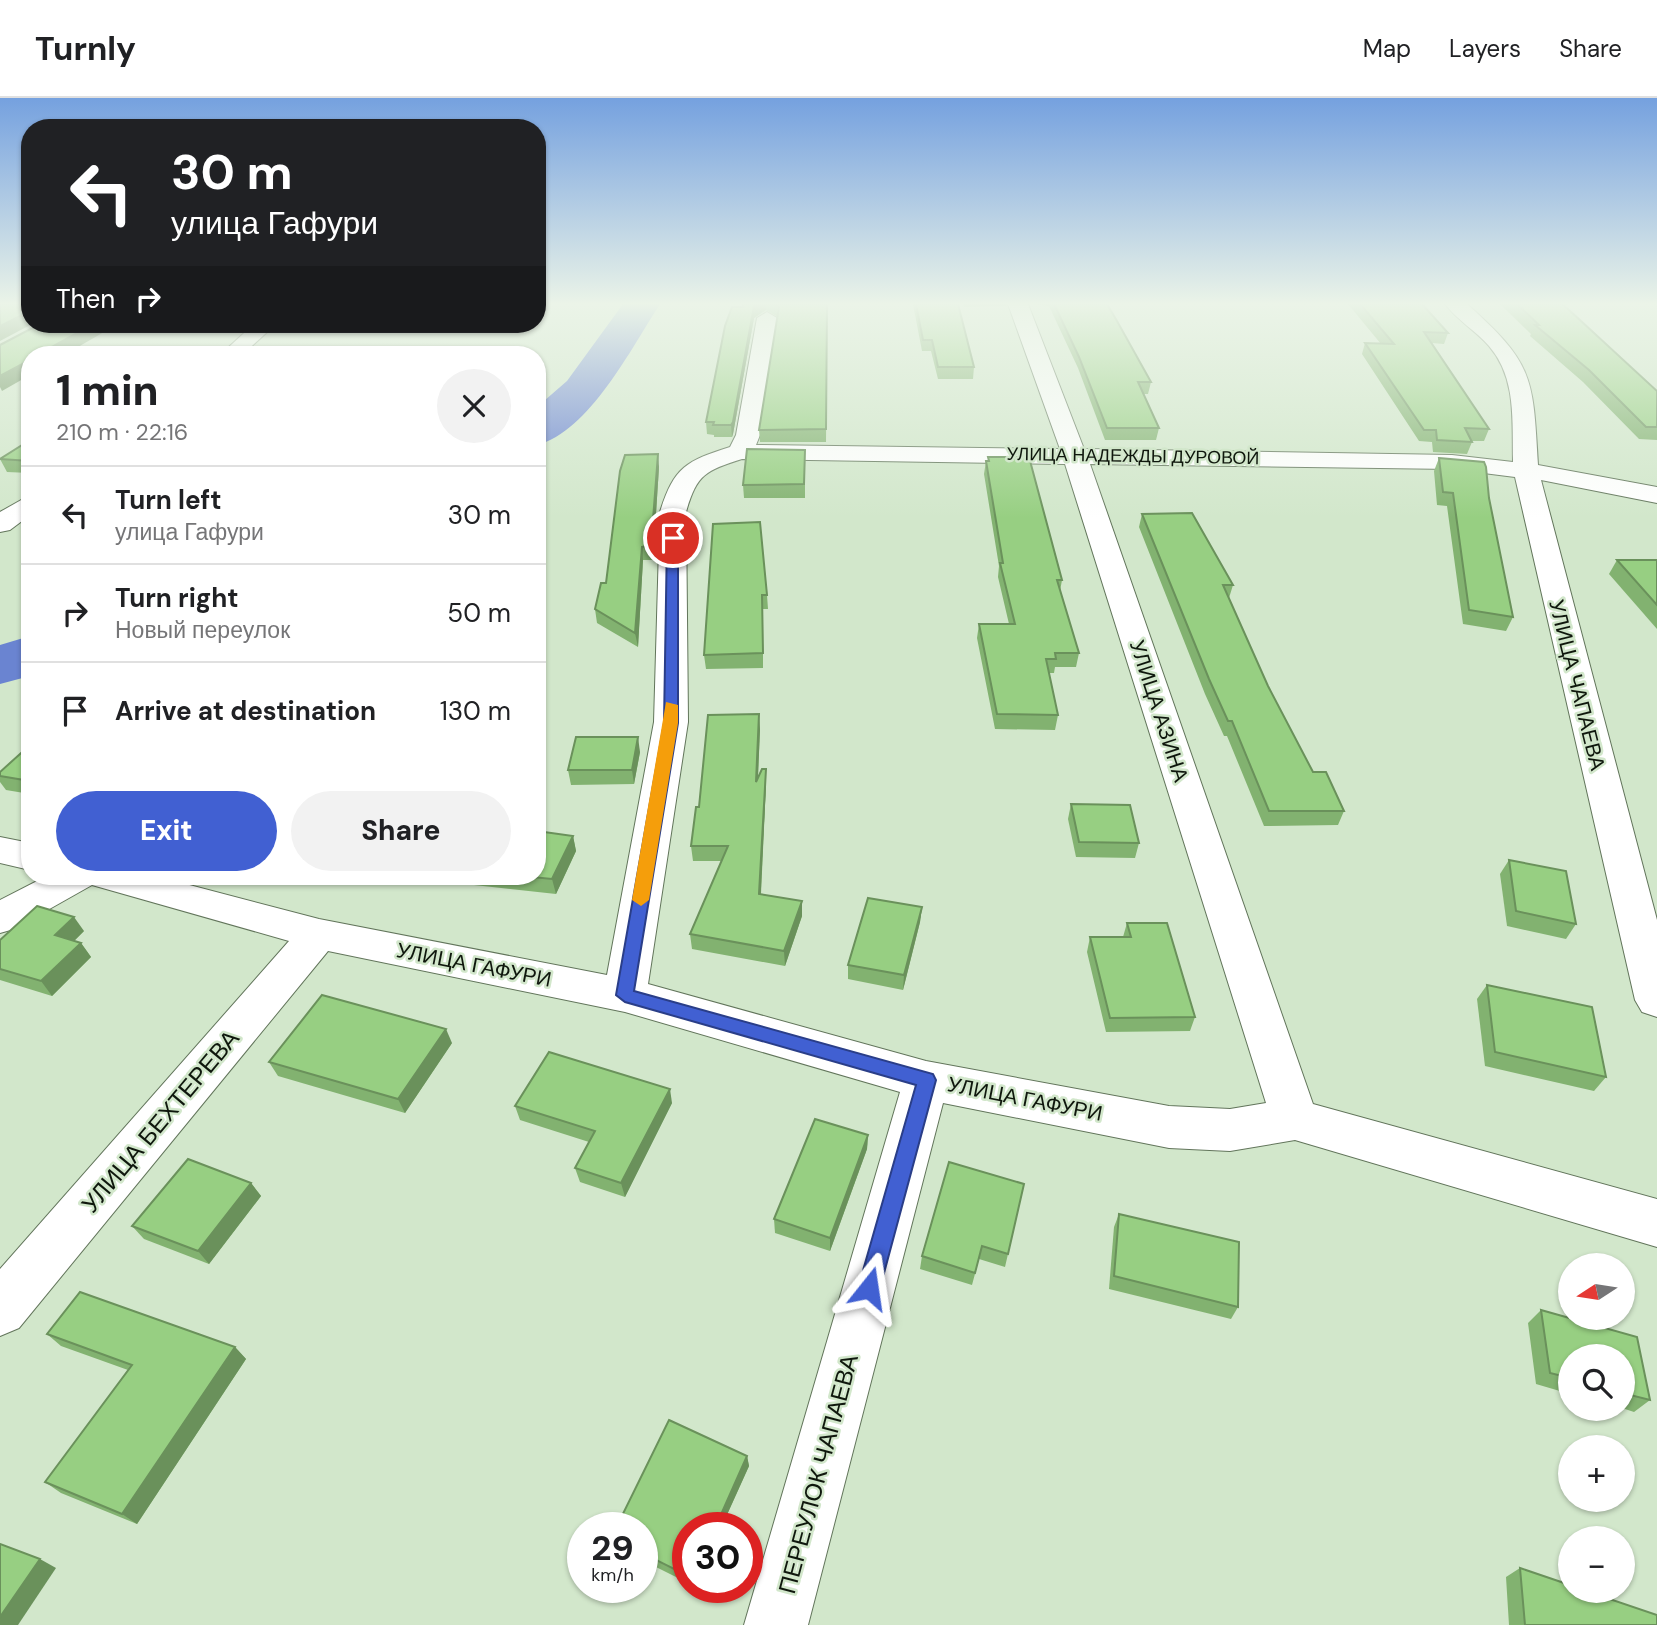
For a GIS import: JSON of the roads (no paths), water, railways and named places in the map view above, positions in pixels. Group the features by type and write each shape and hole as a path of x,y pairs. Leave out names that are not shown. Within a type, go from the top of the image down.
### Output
{"street":[{"path":"625,995 671,723 673,512 682,479 689,471 740,452 748,435 758,375"},
{"name":"УЛИЦА АЗИНА","path":"1044,375 1074,455 1295,1119"},
{"name":"УЛИЦА ЧАПАЕВА","path":"1517,375 1523,396 1526,470 1538,529 1657,1000"},
{"name":"УЛИЦА НАДЕЖДЫ ДУРОВОЙ","path":"740,452 1452,462 1526,470 1657,495"},
{"path":"1626,488 1657,516"},
{"path":"0,524 21,509"},
{"path":"0,850 21,855"},
{"path":"0,918 62,885"},
{"name":"УЛИЦА ГАФУРИ","path":"137,885 319,934 625,995 926,1080 1169,1127 1230,1130 1295,1119 1657,1223"},
{"name":"УЛИЦА БЕХТЕРЕВА","path":"0,1309 319,934"},
{"name":"ПЕРЕУЛОК ЧАПАЕВА","path":"776,1625 926,1080"}],"waterway":[{"path":"546,423 582,390 592,375"},
{"path":"0,666 21,658"}]}
